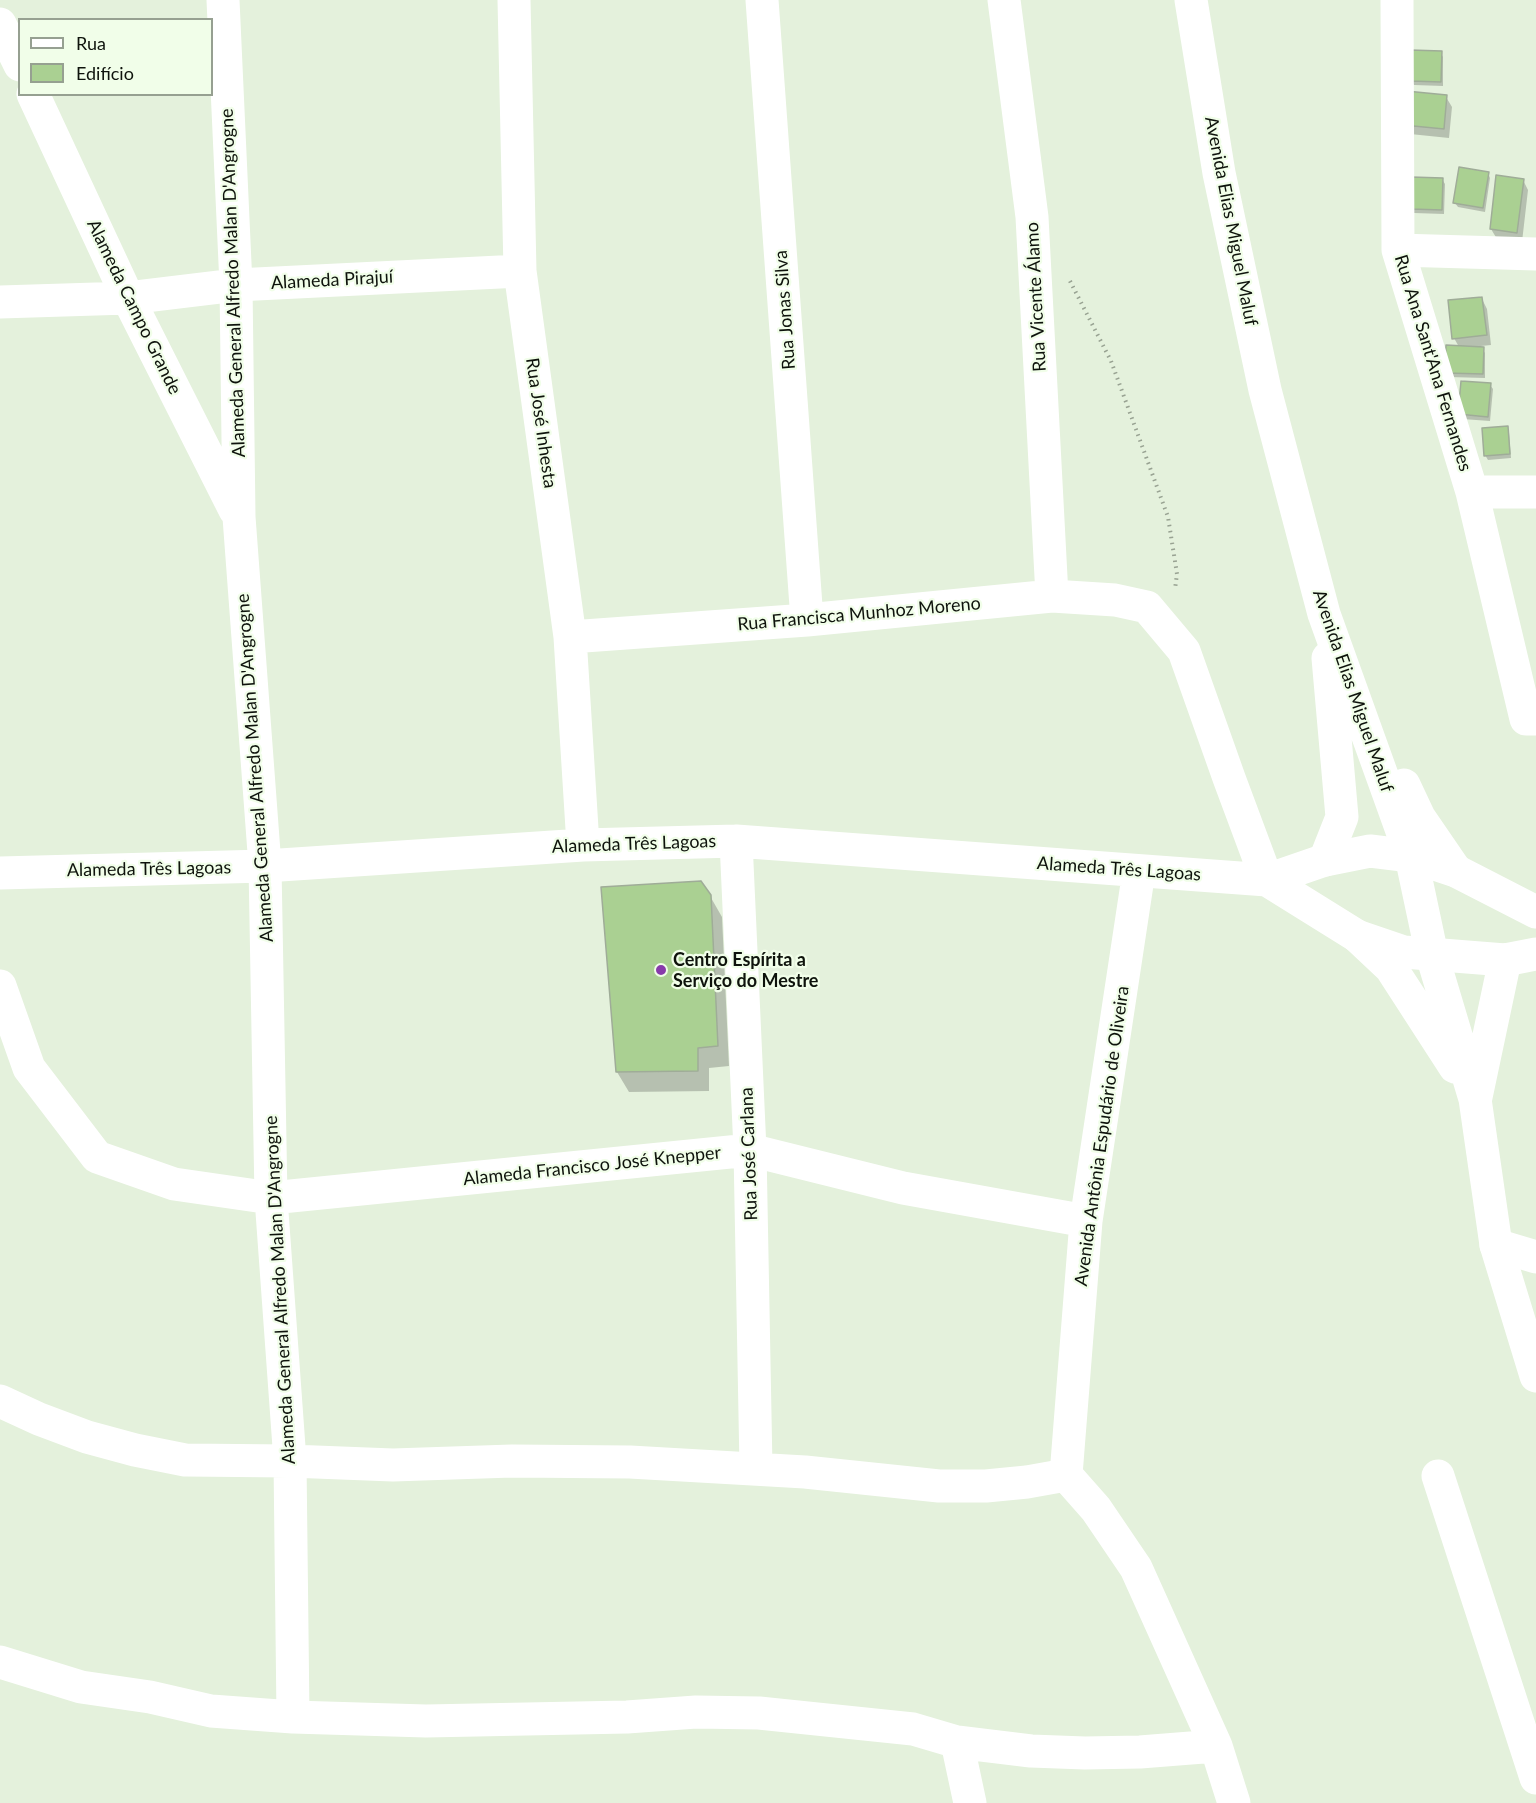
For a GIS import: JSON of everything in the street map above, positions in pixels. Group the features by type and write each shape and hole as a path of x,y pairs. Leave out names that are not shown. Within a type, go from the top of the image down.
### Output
{"street":[{"name":"Alameda General Alfredo Malan D'Angrogne","path":"223,0 236,285 239,517 265,866 271,1198 290,1461 292,1717"},
{"name":"Rua José Inhesta","path":"514,0 520,271 570,637 583,845"},
{"name":"Rua Jonas Silva","path":"762,0 807,620"},
{"name":"Rua Vicente Álamo","path":"1004,0 1032,217 1052,596"},
{"name":"Avenida Elias Miguel Maluf","path":"1191,0 1219,173 1265,390 1324,615 1411,856 1432,955 1475,1099 1496,1245 1536,1376"},
{"name":"Rua Ana Sant'Ana Fernandes","path":"1397,0 1398,250 1473,492 1531,719"},
{"path":"0,24 18,61"},
{"name":"Alameda Campo Grande","path":"34,96 128,297 239,517"},
{"path":"1398,250 1536,254"},
{"name":"Alameda Pirajuí","path":"0,302 128,297 236,285 520,271"},
{"path":"1473,492 1536,492"},
{"name":"Rua Francisca Munhoz Moreno","path":"570,637 807,620 1052,596 1115,600 1147,607 1169,631"},
{"path":"1324,615 1342,818 1325,860 1318,889 1326,908 1391,968 1475,1099"},
{"path":"1324,615 1419,817 1456,871"},
{"path":"1169,631 1184,651 1267,880"},
{"name":"Alameda Três Lagoas","path":"0,873 265,866 583,845 736,841 1267,880 1325,860 1370,851 1411,856 1456,871 1536,912"},
{"name":"Rua José Carlana","path":"736,841 750,1150 756,1468"},
{"name":"Avenida Antônia Espudário de Oliveira","path":"1066,1475 1086,1221 1139,871"},
{"name":"Alameda Três Lagoas","path":"1267,880 1356,936 1404,952 1432,955 1521,957"},
{"path":"1475,1099 1521,957 1518,946 1522,923 1518,909 1505,896"},
{"name":"Alameda Francisco José Knepper","path":"0,986 29,1068 97,1158 174,1184 271,1198 750,1150 903,1188 1086,1221"},
{"path":"1496,1245 1536,1257"},
{"path":"0,1401 77,1433 135,1450 185,1460 393,1465 512,1461 630,1462 756,1468 939,1486 1027,1482 1066,1475 1096,1509 1136,1568 1216,1746 1234,1803"},
{"path":"1438,1476 1536,1778"},
{"path":"0,1662 81,1688 150,1697 211,1711 292,1717 426,1721 627,1717 696,1712 759,1713 913,1729 957,1742 1030,1751 1140,1752 1216,1746"},
{"path":"957,1742 970,1803"}],"path":[{"path":"1066,274 1111,361 1168,517 1177,574 1169,631"}],"building":[{"path":"1410,50 1442,51 1441,82 1410,81"},
{"path":"1406,91 1447,95 1444,129 1403,125"},
{"path":"1459,167 1489,172 1483,208 1453,203"},
{"path":"1496,175 1524,179 1517,233 1490,229"},
{"path":"1411,177 1443,178 1442,210 1410,209"},
{"path":"1482,297 1487,335 1452,339 1448,300"},
{"path":"1446,345 1484,347 1483,374 1445,373"},
{"path":"1461,381 1491,383 1488,417 1458,414"},
{"path":"1508,426 1510,454 1484,456 1482,428"},
{"name":"Centro Espírita a Serviço do Mestre","path":"701,881 711,895 718,1046 698,1048 698,1071 616,1072 601,887"}],"place":[{"name":"Centro Espírita a Serviço do Mestre","path":"661,970"}]}
